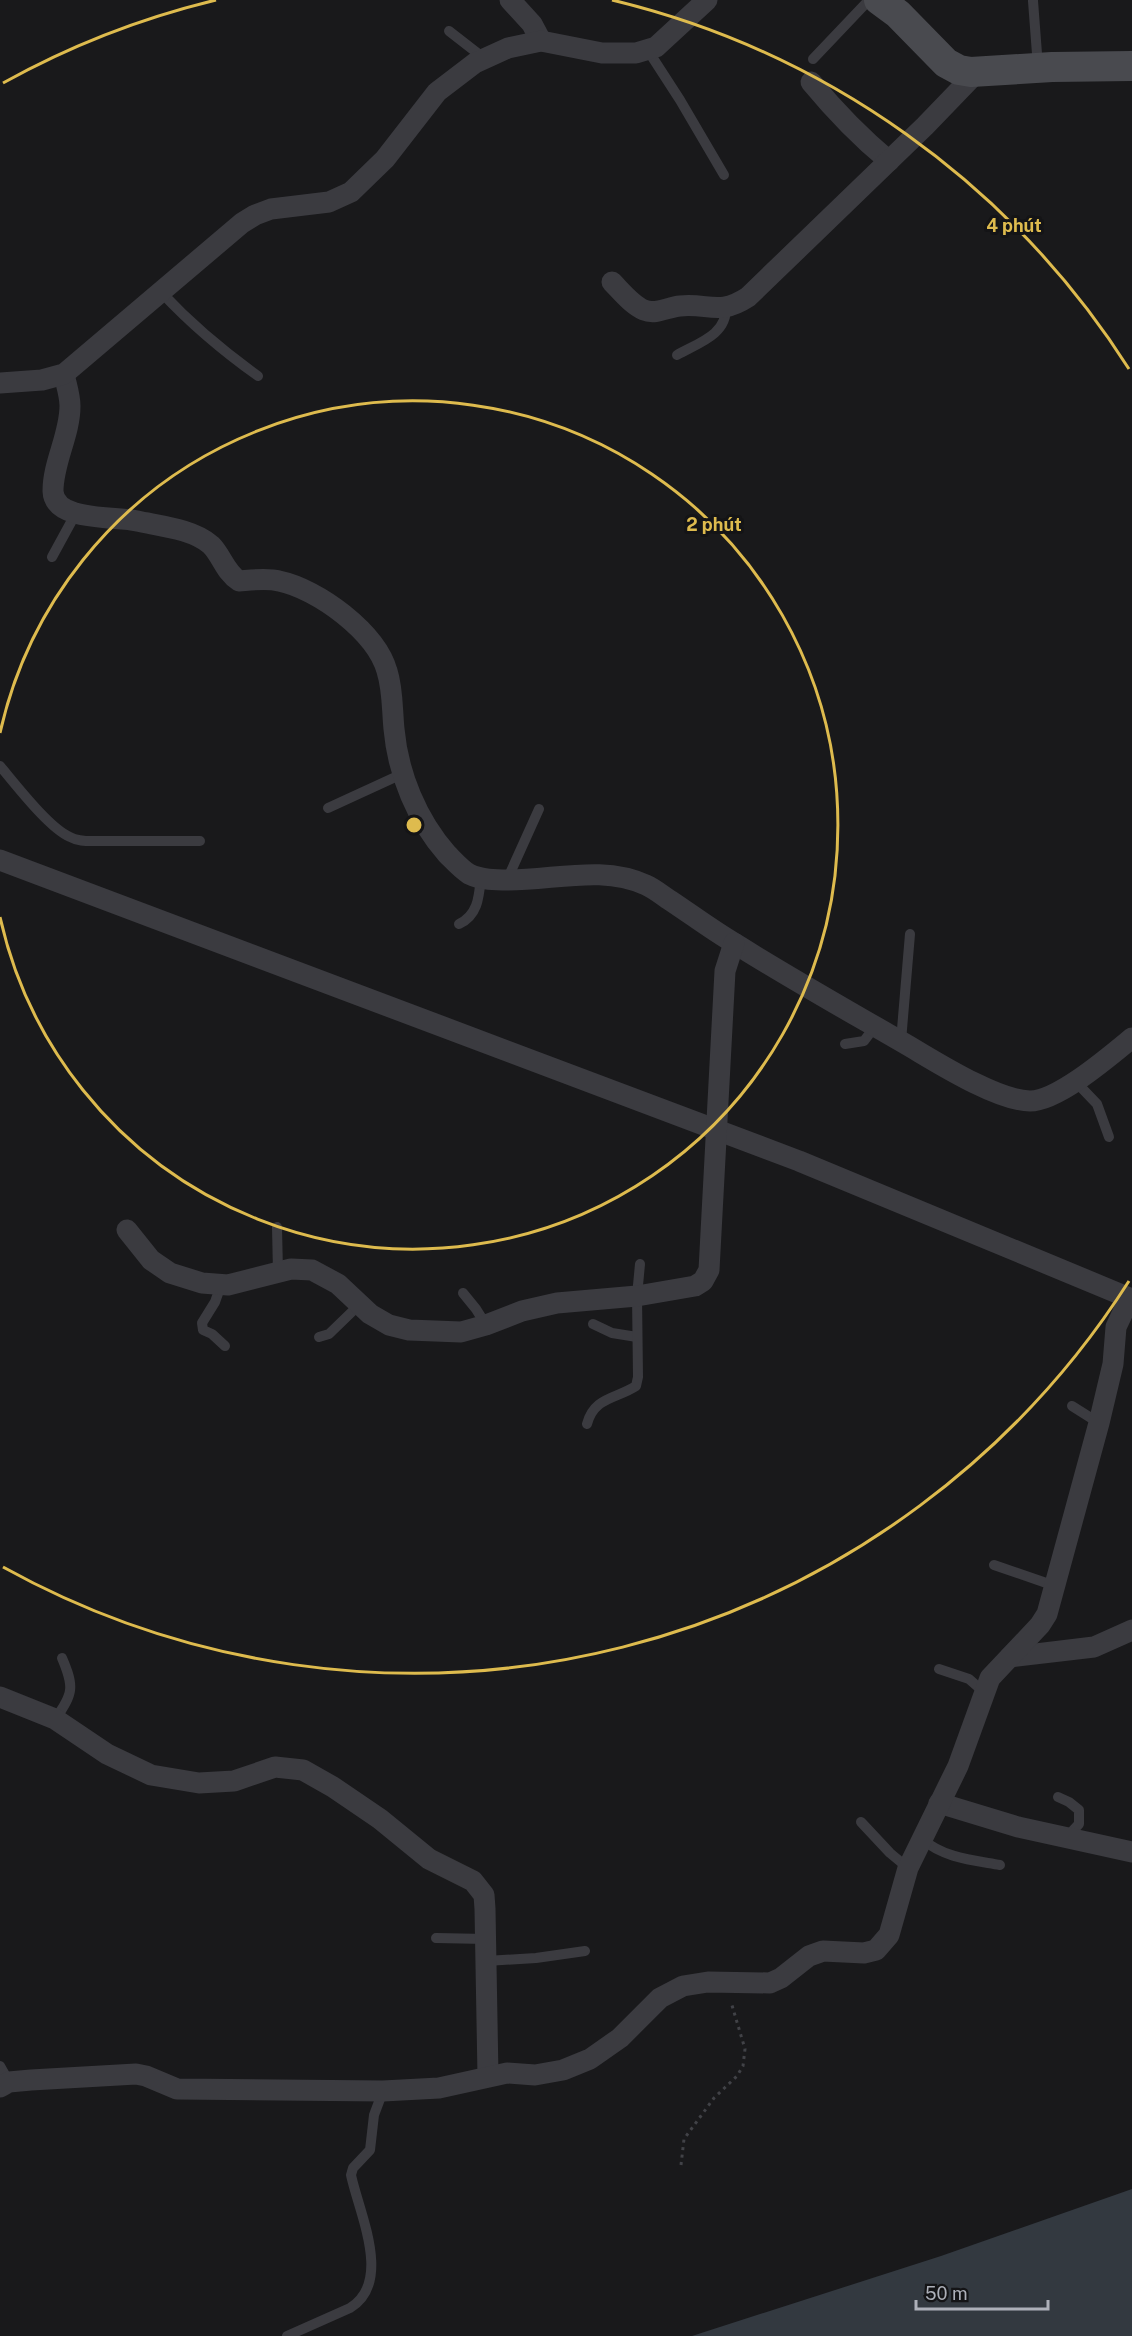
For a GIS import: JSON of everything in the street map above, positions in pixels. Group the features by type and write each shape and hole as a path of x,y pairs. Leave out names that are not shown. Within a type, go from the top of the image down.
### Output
{"street":[{"path":"510,0 532,24 541,41"},
{"path":"0,383 42,380 63,374 162,293 242,223 255,215 271,209 329,202 351,192 385,159 437,92 485,59 508,48 541,41 603,53 636,53 656,47 707,0"},
{"path":"879,0 898,14 946,63 959,70 1132,66"},
{"path":"612,282 646,311 663,311 678,306 693,305 708,309 738,304 748,297 978,71"},
{"path":"811,82 865,141 889,160"},
{"path":"63,374 70,406 58,456 53,492 56,503 63,509 85,516 134,520 195,535 211,546 228,572 239,581 276,580 287,583 310,593 349,618 375,647 387,669 402,774 428,832 460,867 471,875 507,880 589,874 615,875 646,885 734,943 870,1024 964,1078 1010,1098 1028,1102 1052,1095 1075,1081 1132,1038"},
{"path":"0,860 799,1161 1132,1300 1116,1327 1113,1364 1099,1423 1047,1614 1040,1625 990,1678 958,1766 908,1868 889,1935 876,1950 864,1953 824,1951 809,1956 781,1978 770,1983 708,1982 683,1986 660,1998 612,2043 590,2059 563,2070 535,2075 507,2073 439,2088 383,2091 177,2089 136,2073 3,2078"},
{"path":"127,1230 151,1260 170,1273 202,1283 228,1285 291,1269 312,1270 338,1284 370,1314 389,1325 409,1330 462,1332 522,1311 557,1303 637,1296 695,1286 707,1275 725,971 734,943"},
{"path":"1010,1657 1094,1647 1132,1630"},
{"path":"0,1697 55,1719 107,1754 152,1775 199,1783 234,1781 275,1767 303,1770 380,1819 429,1859 473,1881 484,1894 488,2076"},
{"path":"939,1803 1018,1827 1132,1852"}],"lane":[{"path":"813,59 869,0"},
{"path":"1033,1 1038,68"},
{"path":"448,31 485,59"},
{"path":"647,49 724,175"},
{"path":"162,293 188,321 258,376"},
{"path":"677,355 718,332 726,318 726,307"},
{"path":"52,557 76,513"},
{"path":"0,766 47,818 68,837 93,841 200,840"},
{"path":"328,808 402,774"},
{"path":"507,880 539,809"},
{"path":"459,924 469,919 474,912 479,897 481,877"},
{"path":"901,1041 910,934"},
{"path":"845,1044 864,1041 870,1033 870,1024"},
{"path":"1075,1081 1097,1104 1109,1137"},
{"path":"277,1227 278,1272"},
{"path":"586,1424 590,1411 596,1406 636,1386 638,1377 637,1296 640,1264"},
{"path":"221,1285 215,1302 202,1323 203,1330 212,1334 225,1346"},
{"path":"463,1293 486,1325"},
{"path":"319,1337 329,1334 360,1304"},
{"path":"593,1324 612,1333 637,1337"},
{"path":"1072,1406 1099,1423"},
{"path":"994,1565 1055,1586"},
{"path":"55,1719 65,1707 71,1692 71,1679 62,1658"},
{"path":"939,1669 969,1679 985,1693"},
{"path":"1058,1797 1069,1802 1078,1810 1079,1824 1065,1838"},
{"path":"861,1822 890,1853 908,1868"},
{"path":"922,1839 933,1848 950,1856 1000,1865"},
{"path":"436,1938 486,1939"},
{"path":"486,1961 536,1958 585,1951"},
{"path":"287,2336 350,2308 360,2302 365,2294 372,2270 370,2252 351,2175 353,2168 370,2150 374,2115 383,2091"}],"path":[{"path":"681,2165 684,2139 714,2098 737,2076 743,2066 745,2049 726,1983"}],"shaded area":[{"path":"1132,2189 1132,2336 692,2336 941,2256"}]}
